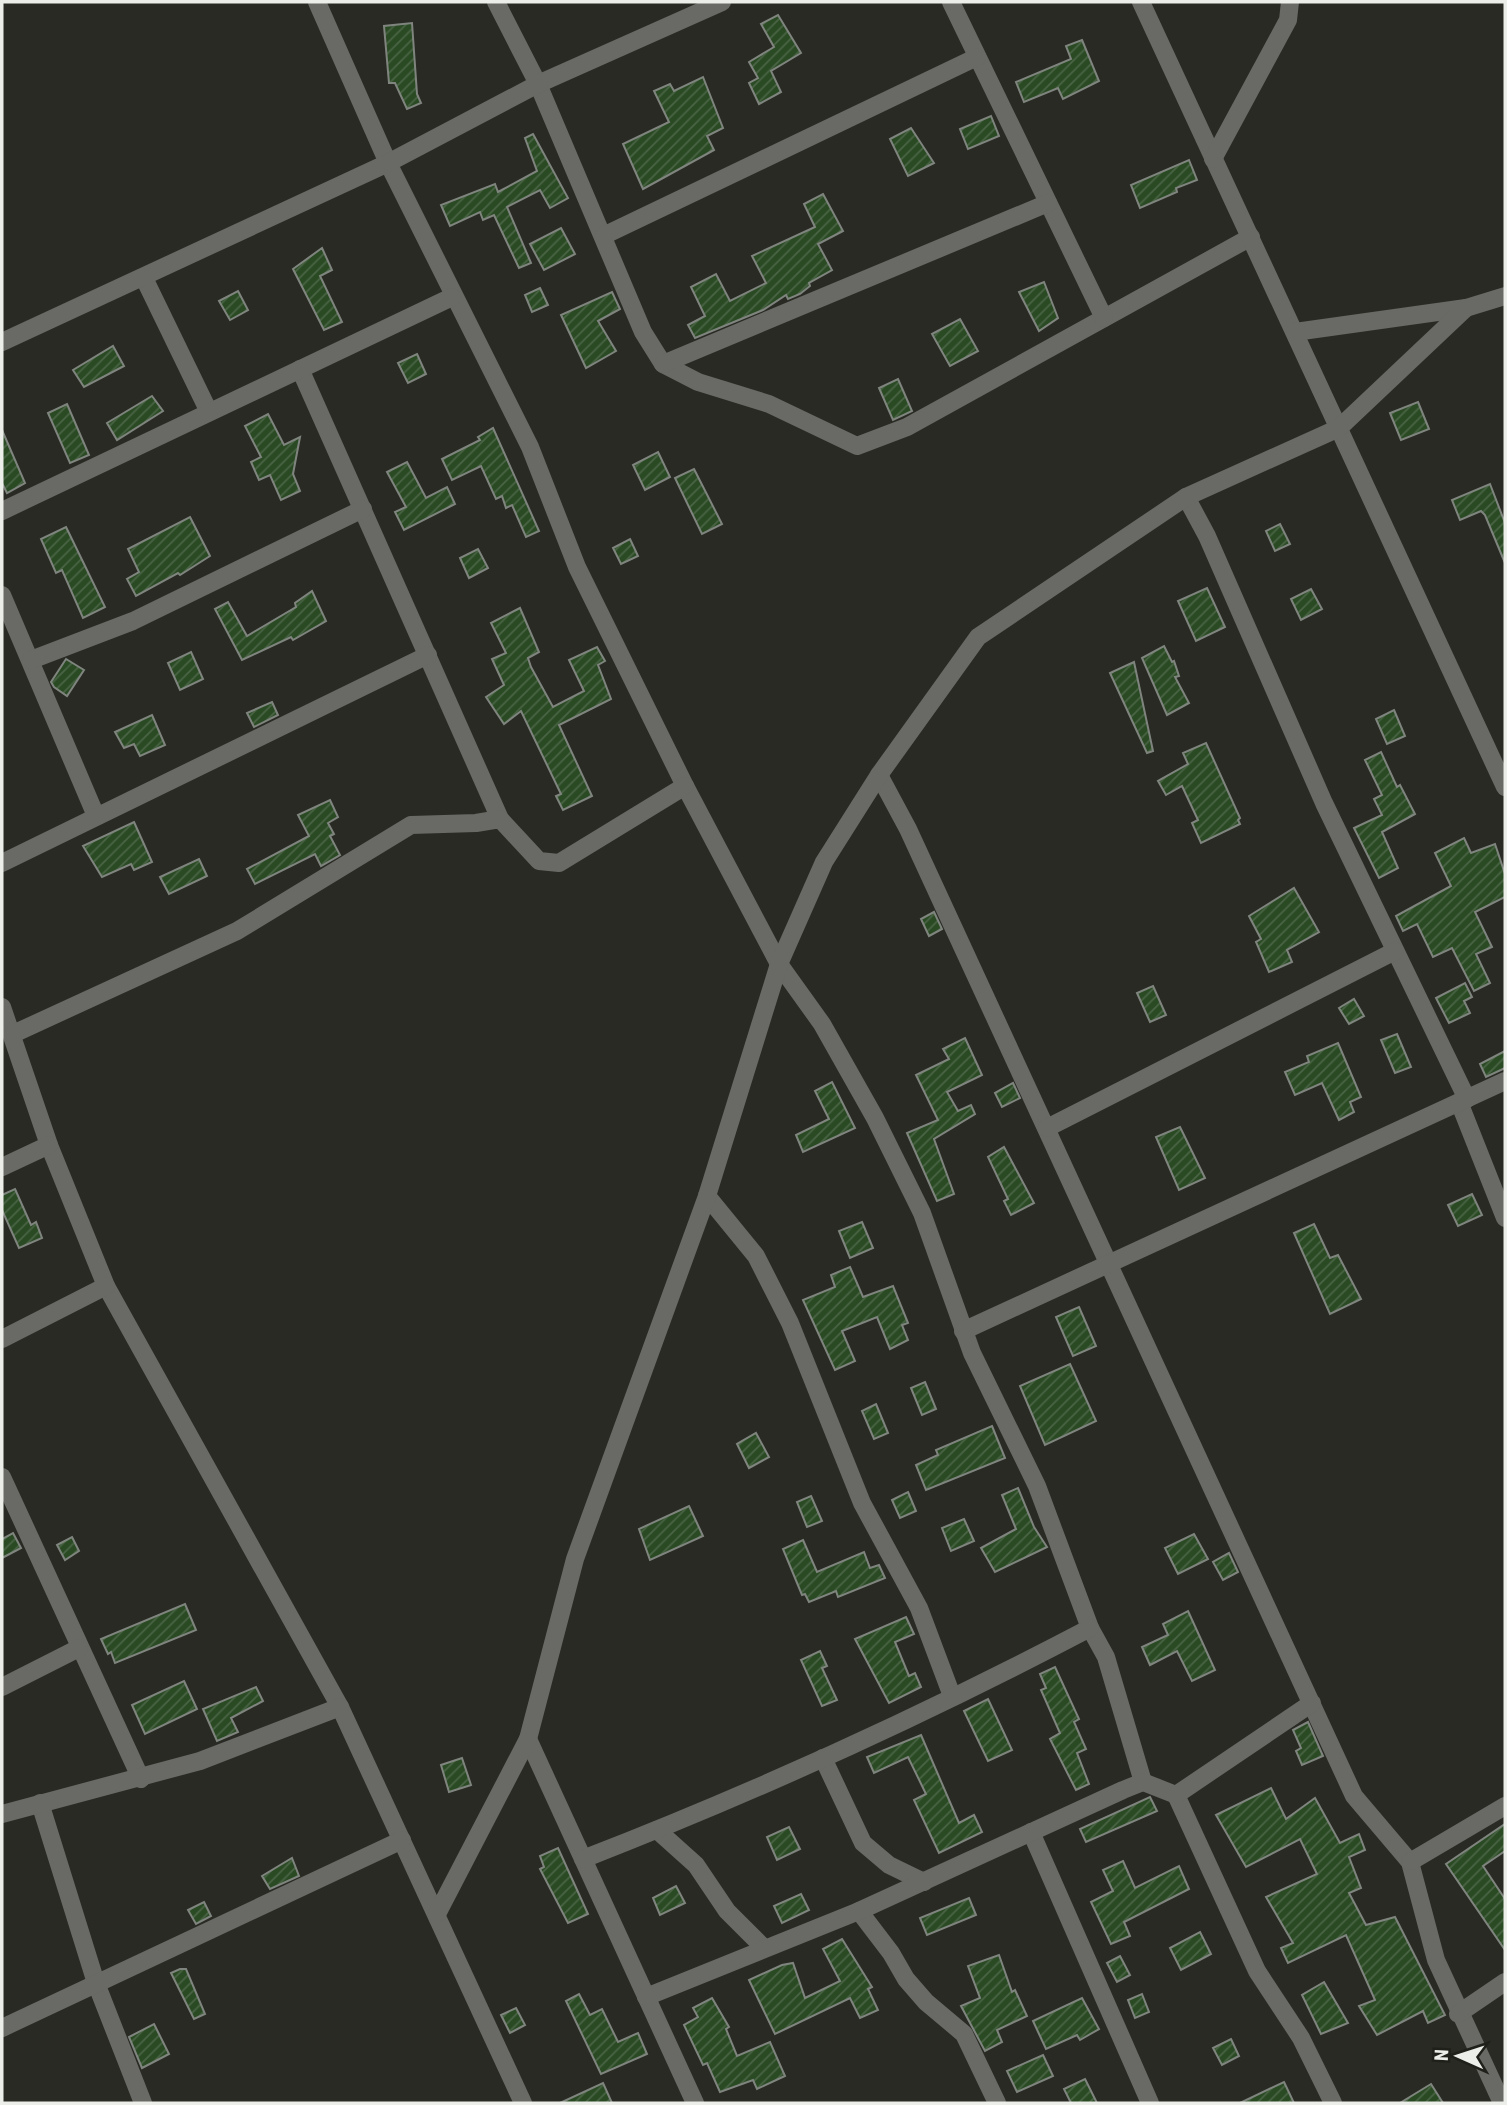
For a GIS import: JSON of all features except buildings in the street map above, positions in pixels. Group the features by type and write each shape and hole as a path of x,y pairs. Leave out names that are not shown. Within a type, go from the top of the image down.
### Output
{"street":[{"path":"496,2 538,84 643,331 663,364 705,385 769,404 857,446 907,427 1251,237"},
{"path":"2,342 388,163 538,84 722,2"},
{"path":"951,2 1104,318"},
{"path":"1141,2 1505,787"},
{"path":"1213,159 1277,43 1288,20 1290,2"},
{"path":"324,4 388,163 452,297 530,447 578,567 685,786 779,964 822,1024 898,1162 936,1248 964,1331 1037,1486 1090,1628 1117,1688 1143,1782"},
{"path":"603,236 978,57"},
{"path":"663,364 1048,202"},
{"path":"144,278 209,412"},
{"path":"1294,332 1466,308 1505,296"},
{"path":"2,510 452,297"},
{"path":"436,1914 528,1739 575,1559 707,1196 779,964 824,862 878,775 978,638 1186,497 1339,428 1466,308"},
{"path":"300,369 500,818 539,861 559,863 685,786"},
{"path":"1186,497 1208,536 1324,803 1463,1100 1505,1219"},
{"path":"31,660 133,621 363,509"},
{"path":"2,595 96,817"},
{"path":"2,863 428,655"},
{"path":"878,775 908,829 1354,1796 1410,1862 1436,1960 1458,2014 1502,2103"},
{"path":"13,1034 237,931 411,825 476,823 500,818"},
{"path":"1047,1128 1395,951"},
{"path":"2,1007 49,1145 106,1286 340,1707 523,2103"},
{"path":"964,1331 1505,1081"},
{"path":"2,1167 49,1145"},
{"path":"707,1196 756,1256 790,1323 862,1503 919,1608 952,1696"},
{"path":"2,1339 106,1286"},
{"path":"2,1477 7,1503 141,1779"},
{"path":"583,1859 823,1758 1090,1628"},
{"path":"2,1687 79,1648"},
{"path":"1176,1795 1312,1703"},
{"path":"2,1814 141,1779 228,1752 340,1707"},
{"path":"528,1739 695,2103"},
{"path":"823,1758 863,1843 889,1865 924,1882"},
{"path":"646,1997 924,1882 1143,1782 1176,1795 1257,1971 1301,2038 1333,2103"},
{"path":"40,1803 96,1983 143,2103"},
{"path":"1410,1862 1505,1806"},
{"path":"657,1830 696,1865 727,1911 763,1947"},
{"path":"1031,1832 1150,2103"},
{"path":"2,2028 402,1840"},
{"path":"859,1910 891,1953 906,1979 926,2002 964,2035 997,2103"},
{"path":"1458,2014 1505,1982"}]}
